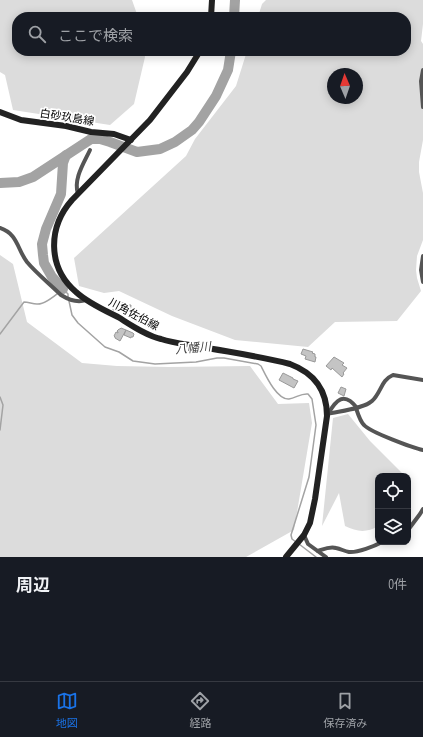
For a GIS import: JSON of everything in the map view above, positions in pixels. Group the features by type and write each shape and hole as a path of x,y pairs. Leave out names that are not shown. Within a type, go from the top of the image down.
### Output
{"main road":[{"path":"211,12 212,0"},
{"name":"川角佐伯線","path":"197,56 166,101 150,120 64,210 58,223 54,250 59,270 66,282 75,292 86,300 142,331 160,339 284,362 296,366 306,372 319,386 325,397 327,414 315,499 310,523 303,537 286,557"},
{"name":"白砂玖島線","path":"0,112 21,120 114,134 130,141"}],"street":[{"path":"423,70 421,81 423,107"},
{"path":"78,194 76,187 77,179 90,150"},
{"path":"0,228 11,234 27,262 63,297 79,302 86,300"},
{"path":"423,256 421,270 423,282"},
{"path":"327,414 365,406 378,394 383,383 389,377 398,376 423,380"},
{"path":"327,414 336,401 340,399 348,400 356,408 361,421 366,427 409,446 423,450"},
{"path":"411,526 423,509"},
{"path":"303,537 308,544 326,557"},
{"path":"318,551 333,547 353,552 377,545"}],"shaded area":[{"path":"0,0 132,0 136,12 12,12 12,56 145,56 134,104 110,125 13,110 5,75 0,72"},
{"path":"266,0 423,0 421,41 423,44 423,140 419,162 419,172 423,193 423,240 417,256 416,270 421,291 397,321 335,322 308,347 235,340 172,316 119,291 104,293 79,286 74,258 186,156 195,139 236,86 245,56 411,56 411,12 260,12 262,4"},
{"path":"0,255 13,264 27,322 82,363 117,366 169,367 250,366 278,404 309,403 312,423 294,530 246,557 0,557"},
{"path":"348,414 370,441 402,473 375,473 375,528 370,530 354,530 345,526 339,493 322,526 333,418"}],"building":[{"path":"113,302 131,305 130,314 123,314 123,311 113,310"},
{"path":"121,328 126,330 120,341 114,336"},
{"path":"126,330 134,334 133,337 131,338 124,335"},
{"path":"303,349 315,354 315,362 305,359 306,356 301,354"},
{"path":"334,357 344,363 342,365 347,368 342,377 332,368 331,370 326,366"},
{"path":"283,373 298,381 294,388 279,380"},
{"path":"341,387 346,389 344,396 338,393"}],"waterway":[{"name":"八幡川","path":"234,12 235,0"},
{"name":"八幡川","path":"0,183 19,182 33,177 91,139 100,139 137,152 160,149 175,142 192,130 216,96 228,70 230,56"},
{"name":"八幡川","path":"63,289 52,277 44,263 42,244 46,229 61,194 63,163 66,155"},
{"path":"0,334 24,302 37,304 44,303 63,289 68,294 68,297"},
{"name":"八幡川","path":"69,301 72,315 78,323 105,347 119,352 133,361 155,364 196,362 224,358 258,364 261,366 269,381 280,396 289,399 303,394 308,394 312,399 316,425 309,477 291,535 292,539 296,542"},
{"path":"0,397 3,405 0,430"},
{"name":"八幡川","path":"299,544 316,557"}]}
